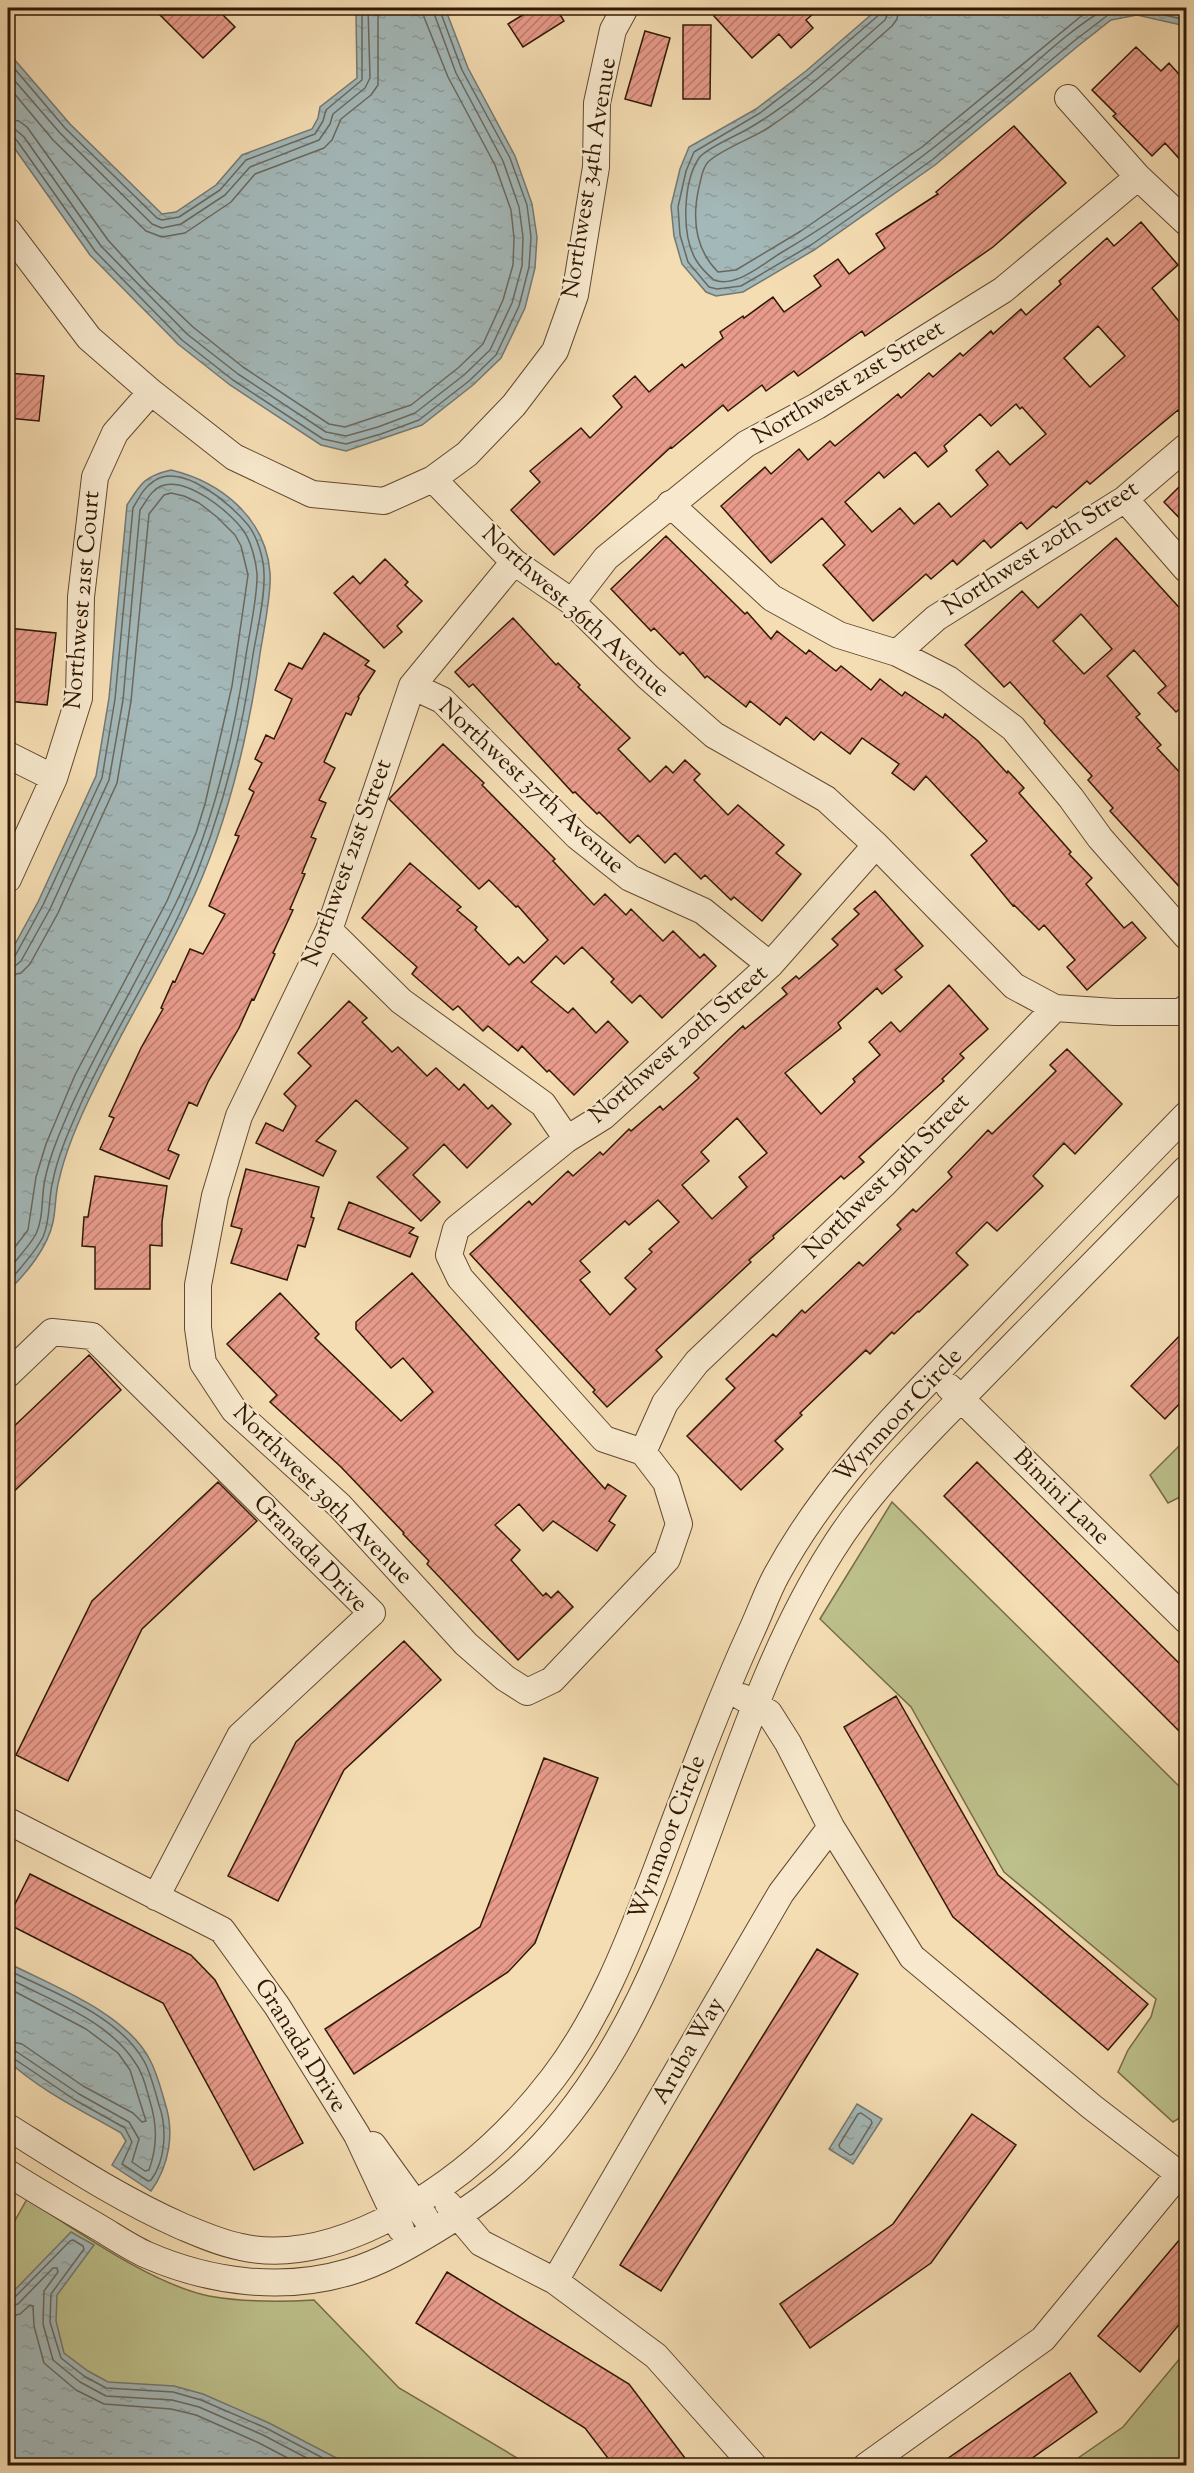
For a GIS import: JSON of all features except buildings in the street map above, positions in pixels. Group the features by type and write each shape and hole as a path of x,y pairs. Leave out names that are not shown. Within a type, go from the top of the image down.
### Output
{"street":[{"name":"Northwest 34th Avenue","path":"433,479 475,446 514,405 555,351 575,295 596,167 597,103 614,30 625,8"},
{"path":"1068,98 1138,177 1186,222"},
{"name":"Northwest 21st Street","path":"572,602 606,558 746,444 817,406 1003,290 1138,177"},
{"path":"8,231 89,338 151,392 234,457 312,494 384,501 433,479"},
{"name":"Northwest 21st Court","path":"8,879 54,778 79,698 81,597 95,477 115,434 151,392"},
{"name":"Northwest 20th Street","path":"897,653 936,618 1125,499 1186,447"},
{"name":"Northwest 36th Avenue","path":"433,479 514,562 572,602 648,677 714,735 826,799 876,845 1014,986 1055,1008"},
{"path":"1125,499 1186,569"},
{"path":"670,504 772,598 839,635 897,653 948,679 1012,728 1071,798 1100,838 1186,936"},
{"name":"Northwest 21st Street","path":"198,1328 198,1285 215,1196 239,1116 329,930 412,686 514,562"},
{"name":"Northwest 37th Avenue","path":"412,686 442,700 577,836 630,878 703,911 770,965"},
{"path":"8,755 54,778"},
{"name":"Northwest 20th Street","path":"643,1452 604,1439 460,1278 449,1255 456,1229 567,1139 604,1116 770,965 876,845"},
{"path":"329,930 402,1001 543,1104 567,1139"},
{"path":"1055,1008 1115,1012 1180,1012 1186,1008"},
{"name":"Northwest 19th Street","path":"643,1452 665,1403 697,1362 886,1182 1055,1008"},
{"name":"Wynmoor Circle","path":"8,2127 135,2205 199,2234 241,2247 275,2250 318,2247 368,2229 394,2216 467,2168 505,2133 553,2079 586,2028 620,1964 726,1689 777,1574 832,1488 895,1414 1186,1114"},
{"name":"Wynmoor Circle","path":"8,2173 144,2254 187,2270 253,2284 304,2280 347,2273 387,2257 457,2216 530,2158 578,2102 619,2038 659,1958 756,1704 788,1628 832,1550 879,1485 1186,1169"},
{"name":"Northwest 39th Avenue","path":"198,1328 202,1363 234,1410 340,1506 466,1644 505,1678 527,1692 552,1680 667,1559 679,1524 666,1482 643,1452"},
{"name":"Granada Drive","path":"8,1374 52,1332 92,1336 372,1613 240,1736 156,1897"},
{"name":"Bimini Lane","path":"936,1374 1186,1620"},
{"path":"726,1689 769,1713 788,1743 831,1827 912,1957 1092,2107 1183,2171 1043,2339 866,2466"},
{"name":"Granada Drive","path":"8,1821 222,1930 277,2006 357,2135 394,2216 410,2244"},
{"name":"Aruba Way","path":"555,2281 781,1893 831,1827"},
{"name":"Granada Drive","path":"357,2135 373,2145 427,2196 433,2231"},
{"path":"427,2196 457,2216 481,2243 555,2281 656,2356 754,2466"}],"green space":[{"path":"1186,1439 1186,1494 1168,1503 1150,1475"},
{"path":"892,1502 1186,1793 1186,2114 1173,2122 1118,2072 1128,2050 1151,2017 1156,1999 1004,1872 911,1707 820,1619"},
{"path":"27,2199 115,2255 187,2290 209,2296 235,2299 314,2300 399,2388 529,2465 23,2465 8,2416 8,2233"},
{"path":"1186,2351 1186,2465 1068,2465 1123,2427"}],"water":[{"path":"352,8 445,8 468,68 515,156 532,204 537,237 535,268 525,308 501,358 473,385 422,425 346,451 321,445 230,385 178,344 90,255 8,139 8,52 70,124 162,214 176,212 216,185 242,155 312,129 318,118 320,107 357,78 356,14"},
{"path":"879,8 1186,8 1186,26 1137,15 1111,20 935,165 814,250 743,292 716,296 706,292 682,264 674,236 671,206 680,169 689,147 756,109 806,71"},
{"path":"171,470 207,483 238,505 260,535 267,553 270,593 248,725 223,820 200,881 176,933 107,1063 80,1120 62,1168 53,1222 46,1241 29,1268 8,1291 8,957 38,902 96,776 109,698 127,505 136,491 149,478"},
{"path":"8,1963 66,1991 106,2015 139,2043 150,2060 159,2081 170,2126 166,2160 151,2191 112,2165 126,2141 121,2133 48,2091 8,2061"},
{"path":"857,2104 882,2119 853,2164 829,2149"},
{"path":"71,2232 94,2245 57,2295 56,2321 64,2353 88,2371 108,2382 174,2386 203,2394 269,2423 350,2465 8,2465 8,2297"}]}
